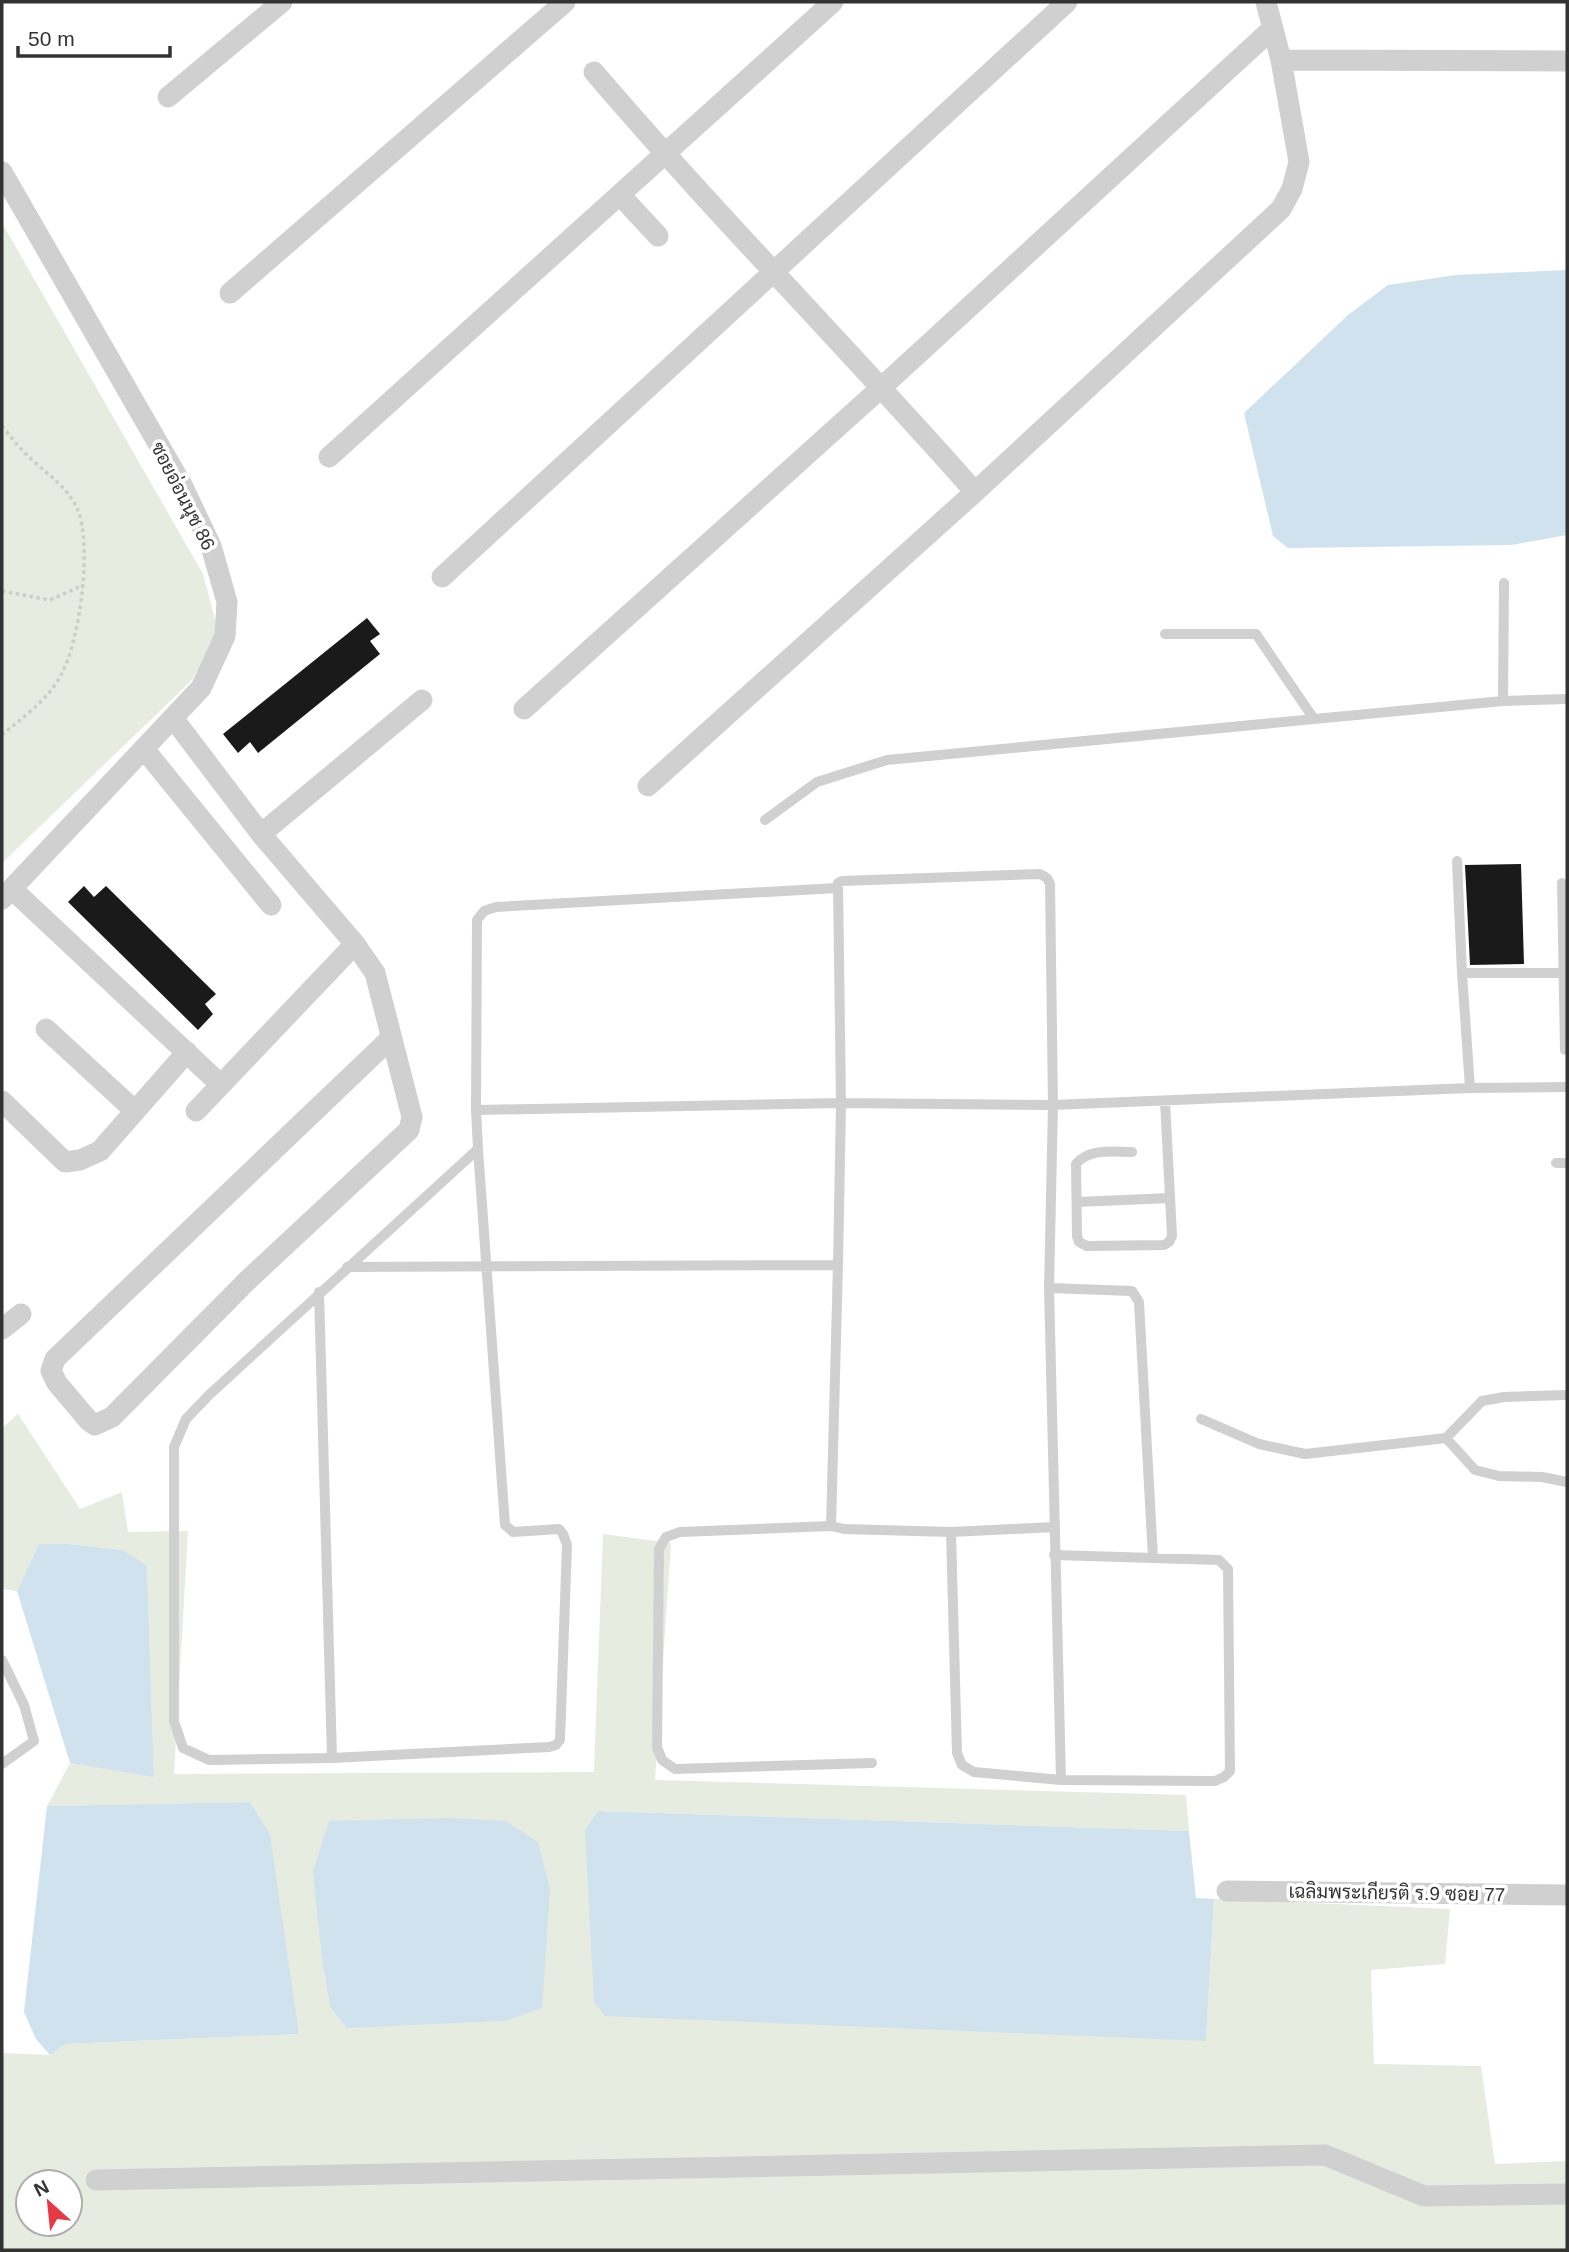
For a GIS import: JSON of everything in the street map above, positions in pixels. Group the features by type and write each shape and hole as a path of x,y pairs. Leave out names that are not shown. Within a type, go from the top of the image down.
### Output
{"street":[{"path":"168,97 282,2"},
{"path":"230,293 542,9 565,2"},
{"path":"329,457 833,2"},
{"path":"442,576 1067,2"},
{"path":"648,786 975,492 1281,209 1292,189 1298,162 1280,60 1266,2"},
{"path":"524,709 882,387 1272,29"},
{"path":"1280,60 1567,61"},
{"path":"594,72 665,155 882,387 975,492"},
{"name":"ซอยอ่อนนุช 86","path":"2,172 182,485 211,547 227,602 225,636 201,688 7,894"},
{"path":"620,195 658,236"},
{"path":"261,834 422,700"},
{"path":"173,718 261,834 355,944 374,972 412,1116 410,1130 250,1278 112,1417 95,1425 89,1421 57,1383 51,1371 55,1359 391,1038"},
{"path":"144,748 271,905"},
{"path":"7,894 187,1052 219,1084"},
{"path":"196,1111 355,944"},
{"path":"46,1029 135,1111"},
{"path":"2,1101 65,1162 80,1160 100,1151 187,1052"},
{"path":"2,1329 21,1314"},
{"name":"เฉลิมพระเกียรติ ร.9 ซอย 77","path":"1227,1891 1567,1895"},
{"path":"96,2180 1325,2155 1424,2196 1567,2194"}],"lane":[{"path":"1503,701 1504,583"},
{"path":"1165,634 1256,634 1314,719"},
{"path":"765,821 817,782 887,760 1503,701 1567,699"},
{"path":"1457,861 1470,1088"},
{"path":"831,1526 841,1103 838,883 1040,874 1047,878 1050,884 1053,1105 1049,1288 1061,1780"},
{"path":"1562,883 1566,973 1564,1050"},
{"path":"478,1149 319,1292 186,1419 174,1447 174,1721 183,1748 209,1760 332,1758 556,1745 559,1740 567,1545 564,1534 559,1529 513,1532 505,1525 476,1110 477,920 484,911 509,906 837,888"},
{"path":"1462,973 1566,973"},
{"path":"476,1110 841,1103 1053,1105 1470,1088 1567,1087"},
{"path":"1132,1152 1095,1153 1081,1158 1076,1164 1077,1236 1079,1242 1087,1247 1164,1245 1169,1242 1172,1236 1165,1101"},
{"path":"1077,1202 1170,1198"},
{"path":"347,1267 838,1265"},
{"path":"1049,1288 1132,1291 1139,1302 1153,1558"},
{"path":"319,1292 332,1758"},
{"path":"1201,1419 1259,1444 1304,1454 1446,1438 1482,1401 1567,1395"},
{"path":"1446,1438 1475,1470 1499,1476 1542,1477 1567,1482"},
{"path":"872,1763 675,1769 662,1760 657,1747 659,1549 666,1537 680,1532 831,1526 844,1529 951,1532 1055,1527"},
{"path":"951,1532 957,1753 962,1765 974,1772 1061,1780 1215,1781 1224,1777 1230,1771 1228,1569 1225,1564 1219,1560 1054,1555"},
{"path":"2,1660 24,1705 34,1741 2,1764"}],"path":[{"path":"2,426 28,456 66,490 78,510 85,547 82,611 62,674 43,700 2,735"},
{"path":"2,591 50,600 83,585"}],"shaded area":[{"path":"2,223 203,574 218,631 192,680 2,863"},
{"path":"18,1414 80,1509 122,1492 128,1532 188,1531 174,1774 594,1772 603,1534 671,1543 655,1780 1186,1795 1189,1831 598,1811 1206,2040 1214,1899 1450,1909 1445,1964 1371,1970 1374,2064 1481,2066 1495,2164 1567,2161 1567,2250 2,2250 2,2053 50,2055 65,2044 299,2034 250,1802 47,1806 70,1763 154,1776 147,1567 123,1550 39,1544 17,1591 2,1589 2,1428","holes":["322,1960 505,2021 347,2027 330,2007"]}],"water":[{"path":"1567,270 1567,535 1511,545 1288,548 1273,536 1244,413 1348,315 1388,285 1456,275"},
{"path":"39,1544 123,1550 147,1566 154,1777 70,1763 17,1591"},
{"path":"250,1802 270,1835 299,2034 65,2044 50,2055 36,2039 24,2012 47,1806"},
{"path":"598,1811 1189,1831 1196,1898 1214,1899 1206,2041 605,2016 594,2002 585,1830"},
{"path":"447,1818 506,1821 538,1842 550,1889 542,2008 505,2021 347,2028 330,2007 313,1872 329,1821"}],"building":[{"path":"367,618 380,634 370,641 380,654 258,753 250,742 238,753 223,734"},
{"path":"1521,864 1524,964 1470,965 1465,865"},
{"path":"84,886 94,897 106,886 216,994 205,1004 213,1014 198,1030 68,902"}]}
